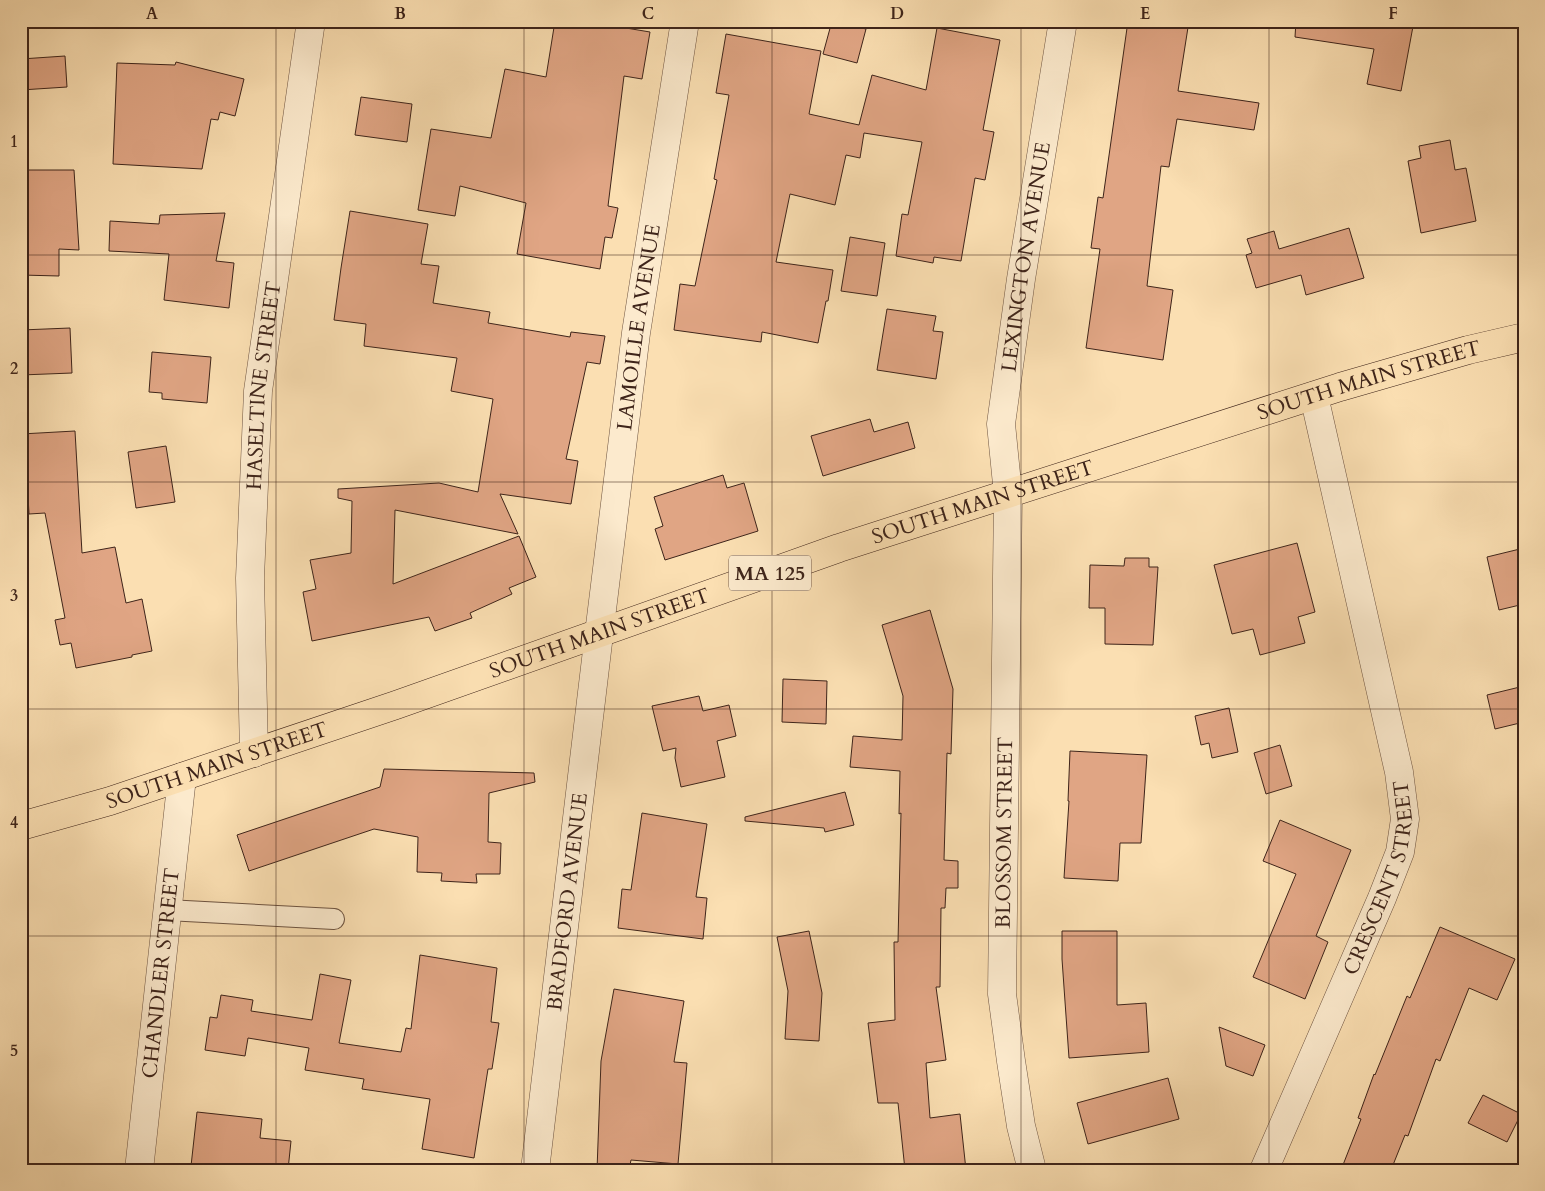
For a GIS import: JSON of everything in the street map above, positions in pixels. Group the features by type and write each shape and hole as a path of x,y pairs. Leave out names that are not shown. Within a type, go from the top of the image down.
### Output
{"main road":[{"name":"SOUTH MAIN STREET","path":"21,826 110,801 396,705 839,548 1314,396 1468,350 1524,337"}],"street":[{"name":"HASELTINE STREET","path":"254,753 250,578 258,391 310,21"},
{"name":"LAMOILLE AVENUE","path":"598,634 636,333 685,21"},
{"name":"LEXINGTON AVENUE","path":"1008,494 1001,424 1021,279 1063,21"},
{"name":"CRESCENT STREET","path":"1264,1170 1382,898 1400,852 1405,819 1399,772 1314,396"},
{"name":"BLOSSOM STREET","path":"1008,494 1002,994 1021,1126 1032,1170"},
{"name":"BRADFORD AVENUE","path":"535,1170 598,634"},
{"name":"CHANDLER STREET","path":"139,1170 182,777"}],"lane":[{"path":"168,910 334,919"}],"building":[{"path":"555,21 584,21 650,32 642,79 624,76 608,206 618,208 612,238 605,237 600,269 517,254 526,203 460,186 455,216 418,210 431,129 491,138 505,69 546,77"},
{"path":"832,21 866,29 857,63 823,54"},
{"path":"1128,21 1189,21 1178,91 1259,103 1254,130 1177,119 1169,167 1161,166 1147,286 1173,290 1163,360 1086,348 1100,249 1091,248 1098,197 1103,198"},
{"path":"1296,21 1414,21 1401,91 1367,84 1374,49 1295,37"},
{"path":"937,28 1000,40 983,130 994,132 985,180 975,178 961,261 934,257 933,263 896,256 902,214 908,215 922,142 864,133 860,158 846,155 835,205 790,194 776,262 833,270 818,343 762,332 761,342 674,330 680,284 695,286 717,180 714,179 729,95 716,93 726,34 821,51 809,114 859,125 872,75 926,90"},
{"path":"65,56 67,87 21,90 21,59"},
{"path":"176,62 244,79 235,116 220,112 218,120 211,119 202,169 113,164 117,63 175,65"},
{"path":"361,97 412,104 407,142 355,135"},
{"path":"1450,140 1455,170 1466,168 1476,221 1421,233 1408,161 1421,158 1419,146"},
{"path":"21,170 74,170 79,250 59,249 59,276 21,275"},
{"path":"350,211 428,224 421,264 439,266 433,303 490,312 488,323 570,337 571,332 605,336 600,364 587,362 566,459 578,461 571,504 500,494 518,534 395,510 393,584 519,536 536,577 509,588 512,594 470,613 472,618 435,631 429,617 312,641 303,592 316,589 310,560 351,553 352,501 338,498 338,489 439,483 478,492 493,399 451,391 457,358 364,346 366,324 334,320"},
{"path":"225,213 216,261 234,263 229,308 164,300 169,254 109,251 110,221 159,224 160,215"},
{"path":"1349,228 1364,278 1306,295 1301,275 1256,288 1246,255 1252,253 1247,239 1274,231 1279,249"},
{"path":"850,237 885,243 877,296 841,291"},
{"path":"887,309 936,316 933,331 943,332 936,379 877,370"},
{"path":"70,328 72,373 21,375 21,330"},
{"path":"152,352 211,357 207,403 162,399 162,393 149,392"},
{"path":"870,419 874,432 908,422 915,448 823,476 811,436"},
{"path":"75,431 82,553 115,547 126,603 142,599 152,651 76,668 71,643 60,645 55,620 65,618 45,513 29,514 27,477 21,478 21,434"},
{"path":"166,446 175,502 136,508 128,452"},
{"path":"723,475 727,488 744,483 758,531 665,560 655,529 663,526 654,497"},
{"path":"1297,543 1315,612 1298,617 1305,643 1260,655 1253,629 1232,634 1214,565"},
{"path":"1524,548 1524,604 1499,610 1487,557"},
{"path":"1125,558 1149,558 1149,567 1158,567 1153,645 1105,644 1105,608 1089,608 1090,565 1124,566"},
{"path":"930,610 953,689 951,754 947,753 944,860 958,861 958,888 946,888 945,908 941,908 940,987 936,987 946,1060 926,1063 930,1118 960,1114 966,1170 905,1170 898,1103 878,1103 868,1023 895,1020 894,942 898,942 900,771 850,767 853,736 902,740 903,696 882,625"},
{"path":"783,679 827,681 826,724 782,722"},
{"path":"1524,686 1524,722 1495,729 1487,695"},
{"path":"699,696 703,711 729,705 736,736 717,741 725,777 681,787 675,758 676,748 663,751 652,706"},
{"path":"1229,708 1238,752 1212,758 1209,743 1201,745 1195,716"},
{"path":"1280,745 1292,786 1266,794 1254,753"},
{"path":"1070,751 1147,755 1141,843 1120,843 1118,881 1064,878"},
{"path":"384,769 534,773 535,782 489,793 488,842 501,843 500,874 476,874 477,883 441,881 442,873 417,872 418,837 374,829 249,871 237,835 380,787"},
{"path":"845,792 854,825 825,832 824,828 745,821 745,817"},
{"path":"642,813 707,824 696,897 707,898 703,939 618,928 622,889 631,890"},
{"path":"1280,820 1351,850 1316,936 1328,942 1305,999 1253,977 1296,874 1263,861"},
{"path":"1440,927 1515,959 1497,1000 1469,988 1440,1061 1436,1059 1408,1136 1405,1135 1391,1170 1341,1170 1361,1119 1358,1118 1374,1074 1407,996 1410,998"},
{"path":"809,931 822,993 819,1041 785,1039 788,991 777,937"},
{"path":"1062,931 1117,931 1117,1005 1146,1003 1149,1052 1069,1058 1062,959"},
{"path":"420,955 497,968 491,1022 499,1023 492,1069 488,1069 474,1158 422,1149 430,1099 362,1089 364,1079 305,1070 309,1048 248,1038 245,1056 205,1050 210,1017 217,1018 221,995 253,1000 251,1011 312,1020 320,974 351,980 339,1043 401,1052 406,1028 411,1029"},
{"path":"614,989 684,1001 674,1062 687,1063 678,1164 631,1160 629,1170 597,1170 601,1061"},
{"path":"1219,1027 1265,1045 1253,1076 1226,1066"},
{"path":"1168,1078 1179,1119 1088,1144 1077,1103"},
{"path":"1483,1095 1521,1114 1507,1142 1468,1123"},
{"path":"197,1112 262,1119 260,1138 291,1141 288,1170 219,1170 191,1166"}]}
